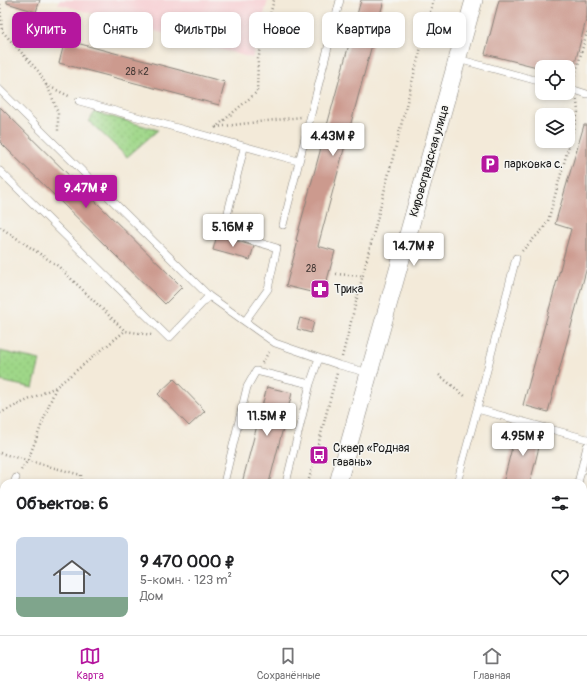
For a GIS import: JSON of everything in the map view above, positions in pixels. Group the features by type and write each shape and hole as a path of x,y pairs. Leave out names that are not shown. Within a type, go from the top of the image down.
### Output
{"street":[{"name":"Кировоградская улица","path":"339,479 474,0"}],"lane":[{"path":"283,225 340,0"},
{"path":"458,59 535,80"},
{"path":"0,90 209,296 275,343 340,365 369,372"},
{"path":"575,90 587,94"},
{"path":"79,101 244,148 298,161"},
{"path":"244,148 223,232 277,248 268,289 245,321"},
{"path":"0,172 168,338 209,296"},
{"path":"458,479 516,258"},
{"path":"287,479 310,384 319,358"},
{"path":"225,479 247,386 256,371 310,384"},
{"path":"477,409 587,439"},
{"path":"579,479 587,446"}],"path":[{"path":"212,138 216,127 257,92 258,59 274,0"},
{"path":"309,479 340,365 433,0"},
{"path":"0,4 1,30 39,72 58,113 58,147"},
{"path":"575,70 587,32"},
{"path":"46,85 79,101"},
{"path":"516,258 543,229 548,221 578,112 576,98"},
{"path":"216,127 310,116"},
{"path":"0,227 58,266 125,331 168,338"},
{"path":"336,274 362,276"},
{"path":"0,413 56,387 125,331"},
{"path":"256,371 275,343"},
{"path":"439,375 465,396"},
{"path":"16,479 28,460 56,387"},
{"path":"0,453 81,476 81,479"}],"shaded area":[{"path":"59,0 268,0 265,12 249,12 249,48 255,48 252,58 216,48 241,48 241,12 161,12 161,33 153,30 153,12 89,13 58,4"}],"green space":[{"path":"95,112 158,130 127,157 89,121"},
{"path":"0,351 40,360 33,388 0,381"}],"building":[{"path":"7,0 40,0 36,12 7,3"},
{"path":"361,0 384,0 381,12 358,12"},
{"path":"499,0 587,0 587,16 575,63 575,60 535,60 535,66 485,54"},
{"path":"81,44 89,46 89,48 95,48 225,82 219,105 59,63 63,48 81,48"},
{"path":"348,48 371,48 318,246 335,251 323,295 286,286 298,241 296,240"},
{"path":"0,107 182,287 165,304 0,142"},
{"path":"584,125 587,125 587,267 548,412 523,405 571,229 555,224"},
{"path":"217,235 254,246 250,260 213,250"},
{"path":"300,318 314,322 311,333 297,329"},
{"path":"174,379 205,411 189,426 158,394"},
{"path":"267,387 292,393 270,479 243,479"},
{"path":"517,428 542,435 531,479 504,479"}],"place":[{"name":"парковка с.","path":"490,164"},
{"name":"Трика","path":"320,289"},
{"name":"Сквер «Родная гавань»","path":"319,455"}]}
